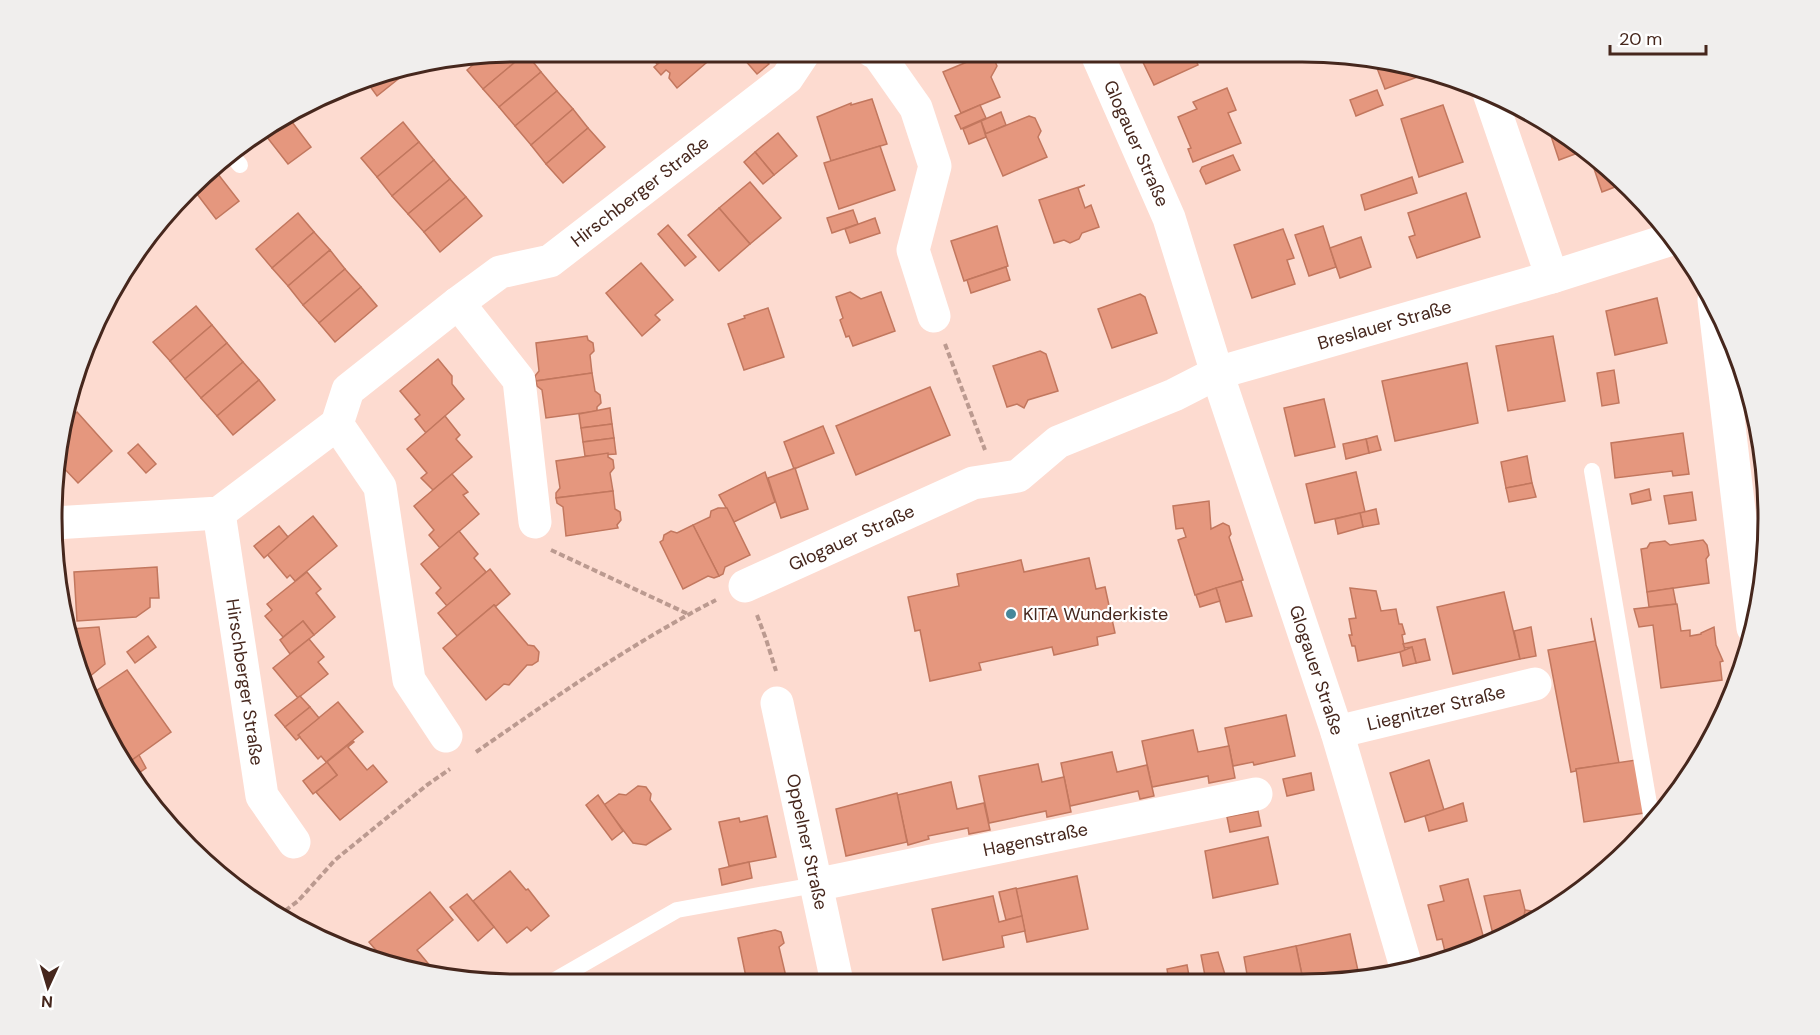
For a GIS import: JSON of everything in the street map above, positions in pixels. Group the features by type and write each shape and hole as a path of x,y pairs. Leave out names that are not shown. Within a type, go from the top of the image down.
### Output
{"street":[{"name":"Hirschberger Straße","path":"337,424 348,390 458,303 500,272 550,261 787,78 798,62"},
{"path":"884,62 916,108 935,166 913,250 934,316"},
{"name":"Glogauer Straße","path":"1100,62 1169,218 1217,373 1336,732 1405,962"},
{"path":"1493,103 1552,278"},
{"name":"Breslauer Straße","path":"1217,373 1552,278 1665,242"},
{"path":"458,303 519,380 535,522"},
{"path":"1718,330 1751,602"},
{"path":"1018,476 1058,442 1174,395 1217,373"},
{"path":"62,523 219,513 337,424 380,487 409,680 450,751"},
{"name":"Glogauer Straße","path":"749,597 973,483 1018,476"},
{"name":"Hirschberger Straße","path":"219,513 262,796 294,843"},
{"name":"Liegnitzer Straße","path":"1336,732 1535,684"},
{"name":"Oppelner Straße","path":"777,702 835,974"},
{"name":"Hagenstraße","path":"815,885 1256,794"}],"lane":[{"path":"1592,471 1650,811"},
{"path":"566,974 677,910 815,885"}],"path":[{"path":"934,316 986,452 1018,476"},
{"path":"535,522 542,546 689,614"},
{"path":"474,753 566,689 689,614 749,597 766,639"},
{"path":"286,910 298,901 335,860 427,785 450,751"}],"building":[{"path":"515,62 483,89 467,70 475,63"},
{"path":"515,62 533,62 541,72 499,107 483,89"},
{"path":"660,62 707,62 677,88 669,78 670,73 666,70 661,75 654,67"},
{"path":"747,62 767,62 769,64 757,74"},
{"path":"967,62 995,62 997,66 991,77 1000,97 961,113 943,72"},
{"path":"1143,62 1197,62 1198,65 1154,85"},
{"path":"1377,68 1419,76 1385,89"},
{"path":"541,72 557,91 515,126 499,107"},
{"path":"401,76 377,96 370,86"},
{"path":"1227,88 1236,110 1228,113 1241,143 1193,162 1188,149 1191,148 1178,117 1197,109 1193,102"},
{"path":"1377,90 1383,105 1356,116 1350,100"},
{"path":"557,91 573,109 531,145 515,126"},
{"path":"872,99 887,144 831,161 817,117 851,103 851,105"},
{"path":"980,105 986,118 961,129 955,116"},
{"path":"1443,105 1463,162 1419,177 1401,119"},
{"path":"573,109 588,128 546,164 531,145"},
{"path":"1001,112 1006,125 986,134 981,121"},
{"path":"1029,116 1035,118 1041,131 1038,137 1047,157 1003,176 985,134"},
{"path":"981,121 986,137 969,144 963,129"},
{"path":"292,122 311,147 288,164 267,136"},
{"path":"403,122 419,142 377,177 361,158"},
{"path":"588,128 605,147 563,183 546,164"},
{"path":"778,133 797,156 774,175 755,152"},
{"path":"1551,135 1577,153 1559,160"},
{"path":"419,142 434,160 392,196 377,177"},
{"path":"880,146 895,190 839,209 824,163"},
{"path":"755,152 774,175 763,184 744,162"},
{"path":"1233,155 1240,170 1206,184 1200,171 1202,167"},
{"path":"434,160 450,179 408,214 392,196"},
{"path":"1594,167 1614,185 1602,192"},
{"path":"218,174 239,201 216,219 197,193"},
{"path":"1412,177 1417,193 1365,210 1361,195"},
{"path":"450,179 466,197 424,232 408,214"},
{"path":"750,182 781,218 750,244 719,208"},
{"path":"1085,185 1078,188 1085,208 1091,205 1099,227 1082,233 1079,239 1070,243 1064,240 1054,243 1039,200"},
{"path":"1466,193 1480,237 1417,258 1409,237 1415,235 1408,213"},
{"path":"466,197 482,216 440,252 424,232"},
{"path":"719,208 750,244 719,271 688,235"},
{"path":"853,210 858,224 832,233 827,218"},
{"path":"298,213 314,232 272,268 256,249"},
{"path":"875,218 880,233 850,243 845,229"},
{"path":"668,225 696,257 685,266 658,234"},
{"path":"997,226 1008,266 964,281 951,241"},
{"path":"1323,226 1336,267 1309,276 1295,235"},
{"path":"1283,229 1294,258 1287,260 1295,284 1252,298 1234,245"},
{"path":"314,232 330,250 288,286 272,268"},
{"path":"1361,237 1371,267 1340,278 1330,248"},
{"path":"330,250 345,269 303,305 288,286"},
{"path":"641,263 673,300 655,315 660,320 642,336 606,293"},
{"path":"1006,267 1010,280 971,293 967,280"},
{"path":"345,269 361,287 319,323 303,305"},
{"path":"361,287 377,306 335,342 319,323"},
{"path":"850,292 861,299 881,292 895,331 853,346 849,336 846,337 840,320 843,318 836,297"},
{"path":"1140,294 1145,297 1157,333 1112,348 1098,309"},
{"path":"1657,298 1667,343 1615,355 1606,311"},
{"path":"196,306 212,325 170,361 153,342"},
{"path":"768,308 784,357 744,370 728,324"},
{"path":"212,325 227,343 185,379 170,361"},
{"path":"587,336 588,340 593,343 594,351 590,355 592,373 536,381 535,376 539,371 536,343"},
{"path":"1553,336 1565,401 1508,411 1496,346"},
{"path":"227,343 243,362 201,398 185,379"},
{"path":"1040,351 1046,354 1058,391 1028,400 1024,408 1017,404 1007,407 993,366"},
{"path":"438,359 452,376 452,384 464,399 426,433 415,419 420,415 400,391"},
{"path":"243,362 259,380 217,416 201,398"},
{"path":"1467,363 1478,423 1395,441 1382,381"},
{"path":"1614,370 1619,403 1602,406 1597,373"},
{"path":"592,373 595,391 600,395 601,403 597,411 546,418 542,390 537,386 536,381"},
{"path":"259,380 275,400 233,435 217,416"},
{"path":"930,387 950,435 856,475 836,426"},
{"path":"1324,399 1335,447 1295,456 1284,408"},
{"path":"610,408 612,424 581,428 579,414"},
{"path":"77,412 112,451 78,483 64,468 73,416"},
{"path":"445,416 460,435 456,439 472,457 433,490 421,478 427,473 407,449"},
{"path":"612,424 614,438 583,442 581,428"},
{"path":"823,426 834,453 794,469 784,442"},
{"path":"1683,433 1689,474 1673,476 1672,471 1615,478 1611,443"},
{"path":"1377,436 1381,450 1369,453 1366,439"},
{"path":"614,438 616,454 585,456 583,442"},
{"path":"1366,439 1369,453 1346,459 1343,444"},
{"path":"138,444 156,464 146,473 128,453"},
{"path":"608,453 608,457 613,460 614,468 610,473 613,491 556,498 556,493 560,488 556,461"},
{"path":"1527,456 1532,483 1506,488 1501,462"},
{"path":"795,468 808,509 781,518 768,478"},
{"path":"765,472 775,502 734,522 719,495"},
{"path":"1356,472 1365,512 1315,523 1306,484"},
{"path":"452,474 468,492 463,495 479,514 440,548 429,535 434,530 414,506"},
{"path":"1532,483 1536,497 1509,502 1506,488"},
{"path":"1649,489 1651,500 1632,504 1630,494"},
{"path":"613,491 615,509 620,512 621,520 617,525 618,528 566,536 563,507 557,503 556,498"},
{"path":"1692,492 1696,520 1669,524 1664,496"},
{"path":"1209,501 1211,529 1223,523 1229,526 1231,534 1229,537 1243,580 1195,595 1178,540 1186,537 1183,528 1176,529 1173,506"},
{"path":"727,508 750,555 725,567 723,574 719,576 693,525 710,517 711,511"},
{"path":"1376,509 1379,524 1363,527 1360,513"},
{"path":"1360,513 1363,527 1338,534 1335,519"},
{"path":"313,516 337,546 295,581 290,575 287,578 267,554"},
{"path":"693,525 719,576 714,578 708,576 683,589 660,542 664,535 671,531 677,533"},
{"path":"279,526 288,537 264,558 254,546"},
{"path":"459,531 478,554 474,558 486,572 447,606 436,593 441,588 421,564"},
{"path":"1703,540 1707,545 1709,555 1706,559 1709,583 1647,592 1641,549 1647,548 1650,543 1665,541 1670,545"},
{"name":"KITA Wunderkiste","path":"1089,558 1096,589 1105,587 1115,633 1097,637 1098,645 1054,655 1052,647 979,663 981,670 930,681 920,630 915,631 908,597 959,586 957,574 1021,560 1024,572"},
{"path":"157,567 159,598 150,598 150,607 136,617 77,621 74,572"},
{"path":"490,569 510,594 457,636 438,613"},
{"path":"307,572 321,589 316,593 335,617 314,635 303,621 283,637 265,616 272,610 267,604"},
{"path":"1241,581 1252,616 1226,622 1216,588"},
{"path":"1216,588 1220,601 1200,607 1196,595"},
{"path":"1350,588 1376,591 1381,611 1396,609 1399,624 1402,624 1405,634 1402,635 1405,651 1358,661 1355,646 1352,646 1349,635 1352,635 1349,619 1356,618"},
{"path":"1673,588 1676,604 1649,607 1647,592"},
{"path":"1504,592 1520,659 1453,674 1437,607"},
{"path":"1677,604 1681,631 1690,630 1690,636 1701,634 1714,627 1716,645 1723,661 1720,662 1722,680 1661,688 1653,625 1639,627 1634,609"},
{"path":"494,605 528,645 534,646 539,652 538,661 527,665 509,685 504,684 486,700 443,648"},
{"path":"1591,618 1619,763 1576,769 1571,772 1548,650 1595,641"},
{"path":"303,621 314,635 290,654 280,640"},
{"path":"99,627 105,664 90,676 77,636 75,629"},
{"path":"1531,627 1536,656 1520,659 1514,631"},
{"path":"148,636 156,647 135,663 127,652"},
{"path":"309,639 324,657 318,662 328,674 298,698 273,668"},
{"path":"1425,639 1430,660 1416,663 1412,647 1405,648 1403,644"},
{"path":"1412,647 1416,663 1403,666 1400,652"},
{"path":"127,670 171,732 132,760 96,691"},
{"path":"300,696 310,707 285,727 275,715"},
{"path":"338,702 363,732 326,762 321,756 318,759 298,735"},
{"path":"310,707 319,718 298,735 300,737 296,740 285,727"},
{"path":"1286,715 1295,756 1254,765 1253,762 1233,766 1225,728"},
{"path":"1193,730 1198,752 1229,746 1235,778 1209,783 1208,776 1152,787 1142,741"},
{"path":"353,741 348,747 367,770 373,765 387,782 340,820 316,792 337,775 327,762"},
{"path":"1112,752 1117,772 1147,765 1154,796 1140,799 1138,791 1070,806 1061,763"},
{"path":"139,755 146,768 139,773 132,760"},
{"path":"1429,760 1444,810 1405,822 1390,773"},
{"path":"1636,760 1644,813 1584,822 1576,769"},
{"path":"327,762 337,775 313,794 303,781"},
{"path":"1038,764 1042,782 1064,777 1071,812 1047,817 1046,811 989,823 979,776"},
{"path":"1311,773 1314,790 1287,796 1283,779"},
{"path":"951,782 957,809 984,803 990,830 969,834 968,828 928,836 929,839 908,845 897,795"},
{"path":"638,786 646,787 651,794 650,800 671,829 646,845 633,843 604,805 619,794 626,795"},
{"path":"897,793 907,842 846,856 836,809"},
{"path":"598,795 623,831 612,840 586,805"},
{"path":"1463,803 1467,821 1429,831 1425,816"},
{"path":"1258,811 1261,826 1230,832 1227,817"},
{"path":"767,816 776,857 729,866 719,822 739,818 740,822"},
{"path":"1268,837 1278,884 1213,898 1205,851"},
{"path":"749,862 752,878 722,885 719,869"},
{"path":"510,871 526,890 528,889 549,916 531,931 527,927 507,943 473,901"},
{"path":"1077,876 1088,929 1027,942 1016,889"},
{"path":"1468,879 1483,936 1445,950 1442,939 1437,940 1428,905 1444,901 1440,886"},
{"path":"1016,888 1022,916 1006,920 999,892"},
{"path":"1520,890 1524,915 1492,932 1484,896"},
{"path":"430,892 453,920 417,950 429,965 377,951 369,942"},
{"path":"467,894 494,927 478,941 450,907"},
{"path":"993,896 999,922 1022,916 1025,931 1002,936 1004,947 943,960 932,909"},
{"path":"775,930 781,932 784,943 779,947 785,974 745,974 738,938"},
{"path":"1350,934 1358,970 1302,974 1296,946"},
{"path":"1296,946 1302,974 1247,974 1244,957"},
{"path":"1218,952 1225,974 1205,974 1201,955"},
{"path":"1187,965 1189,974 1168,974 1167,969"}],"place":[{"name":"KITA Wunderkiste","path":"1011,614"}]}
